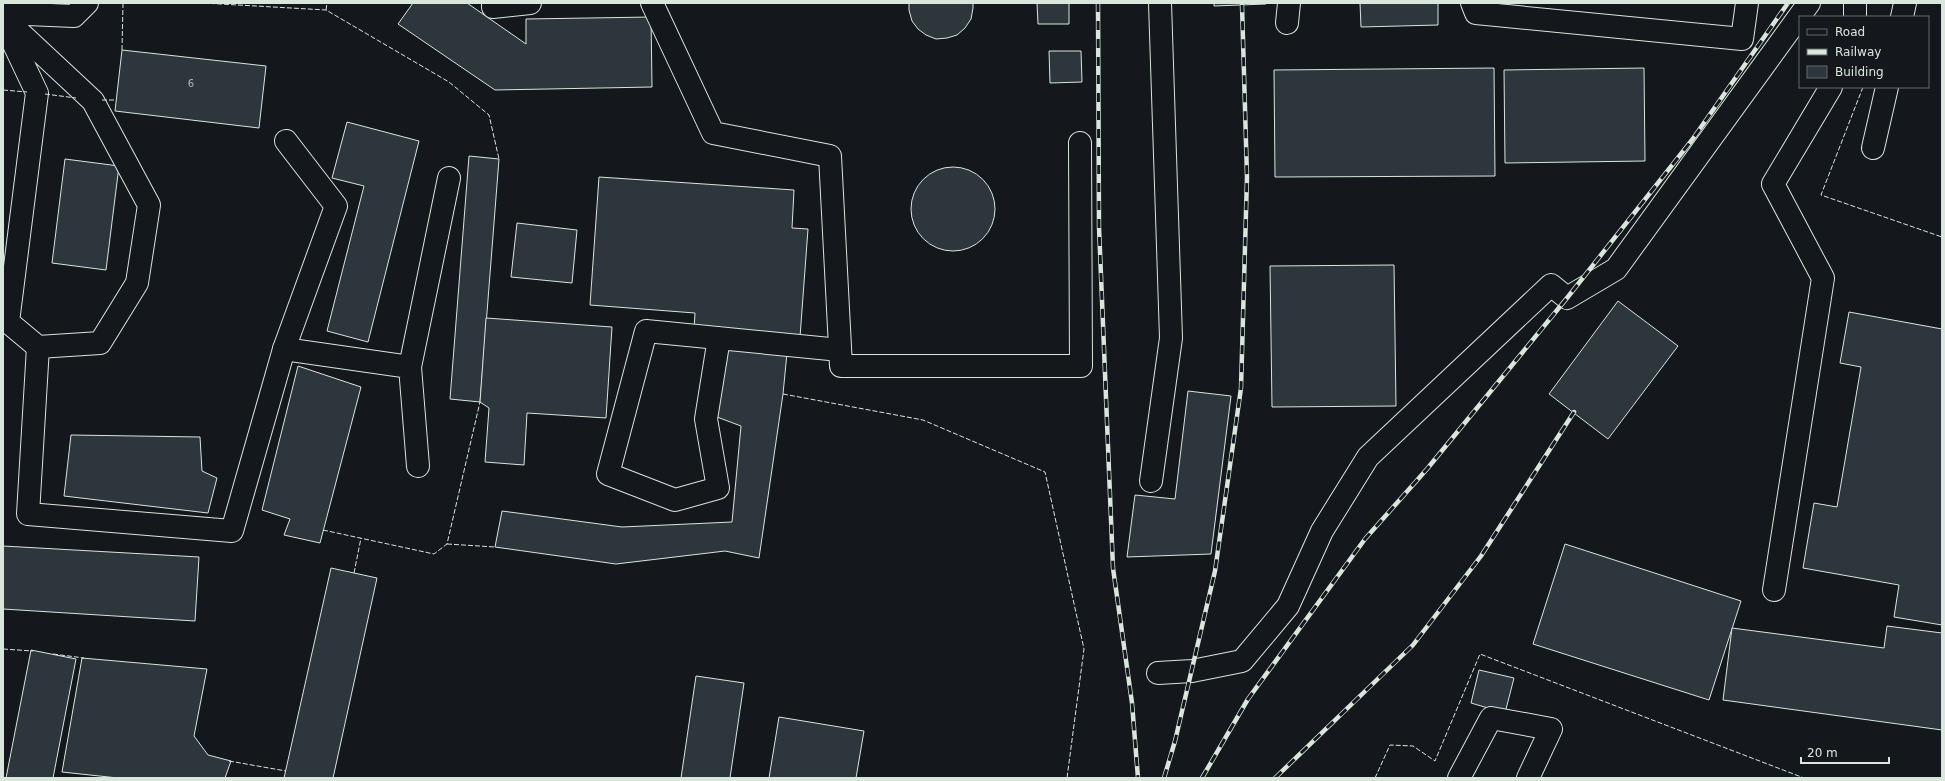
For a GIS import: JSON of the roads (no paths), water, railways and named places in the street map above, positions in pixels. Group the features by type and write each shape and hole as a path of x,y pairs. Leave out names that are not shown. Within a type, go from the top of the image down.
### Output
{"lane":[{"path":"3,13 74,16 87,3"},
{"path":"493,3 493,7 530,3"},
{"path":"652,3 713,133 830,156 841,366 1081,366 1080,143"},
{"path":"1150,481 1171,338 1160,3"},
{"path":"1472,3 1476,13 1742,39 1747,3"},
{"path":"1800,16 1809,3"},
{"path":"1855,3 1855,16"},
{"path":"1902,16 1905,3"},
{"path":"3,17 93,101 149,205 137,283 100,342 38,347 8,322 37,93 3,21"},
{"path":"1158,673 1192,671 1242,661 1288,606 1322,531 1368,457 1551,285 1567,298 1616,269 1799,17"},
{"path":"1774,590 1823,278 1773,184 1830,88"},
{"path":"1873,148 1886,88"},
{"path":"38,347 28,514 232,531 284,349 336,206 286,141"},
{"path":"418,466 410,367 449,178"},
{"path":"719,338 706,418 718,488 675,500 608,474 646,331 719,338 840,350"},
{"path":"284,349 410,367"},
{"path":"1459,778 1491,718 1551,728 1528,778"}],"railway":[{"path":"1098,3 1099,227 1113,568 1132,703 1138,778"},
{"path":"1202,778 1248,699 1365,539 1427,469 1567,298 1692,140 1788,3"},
{"path":"1164,778 1175,741 1215,571 1241,388 1247,177 1242,5"},
{"path":"1275,778 1413,645 1481,556 1574,412"}]}
